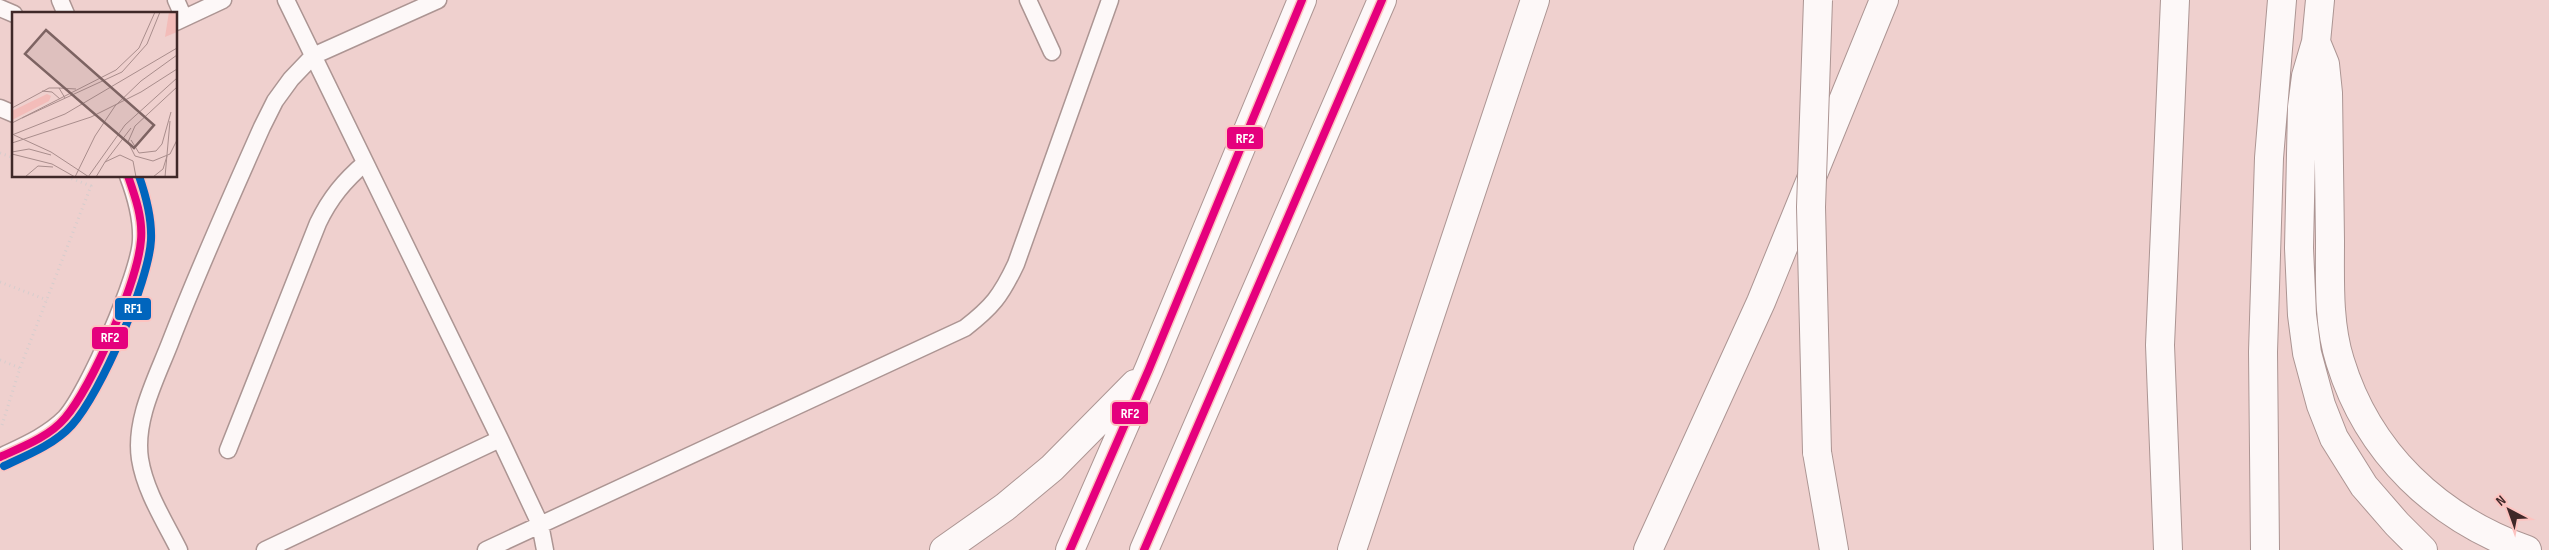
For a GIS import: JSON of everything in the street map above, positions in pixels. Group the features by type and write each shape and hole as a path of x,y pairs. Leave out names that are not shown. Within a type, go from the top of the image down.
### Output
{"main road":[{"path":"1070,550 1149,369 1302,0"},
{"path":"1144,550 1382,0"},
{"path":"1352,550 1535,0"},
{"path":"1818,0 1811,207 1817,452 1834,550"},
{"path":"1648,550 1761,302 1884,0"},
{"path":"2168,550 2160,345 2175,0"},
{"path":"2266,550 2262,352 2269,158 2282,0"},
{"path":"2320,0 2316,42 2306,76 2302,107 2299,248 2302,314 2307,353 2321,405 2334,438 2364,486 2423,550"},
{"path":"2316,42 2325,64 2328,93 2332,320 2339,360 2355,399 2371,431 2392,460 2416,486 2475,528 2527,550"},
{"path":"944,550 1005,507 1052,468 1098,425 1149,369"}],"lane":[{"path":"60,0 65,12"},
{"path":"176,0 180,20 223,0"},
{"path":"286,0 500,439 540,524 545,550"},
{"path":"179,550 149,487 140,459 141,429 146,404 193,285 262,127 275,101 291,79 313,56 438,0"},
{"path":"1028,0 1052,52"},
{"path":"486,550 965,328 983,314 996,302 1016,264 1110,0"},
{"path":"0,8 12,13"},
{"path":"0,108 12,113"},
{"path":"228,450 328,201 343,182 366,163"},
{"path":"0,457 43,436 78,401 87,384 133,278 142,241 140,215 129,178"},
{"path":"265,550 500,439"}],"path":[{"path":"0,153 12,157"},
{"path":"0,429 20,368 91,186 70,178"},
{"path":"0,282 47,300"},
{"path":"0,360 20,368"}],"transit line":[{"name":"RF2","path":"1070,550 1149,369 1302,0"},
{"name":"RF2","path":"1144,550 1382,0"},
{"name":"RF2","path":"0,457 35,441 59,425 76,403 100,359 132,280 141,240 140,215 129,178"},
{"name":"RF1","path":"4,466 58,438 72,425 84,410 122,336 142,282 151,240 151,224 140,178"}]}
